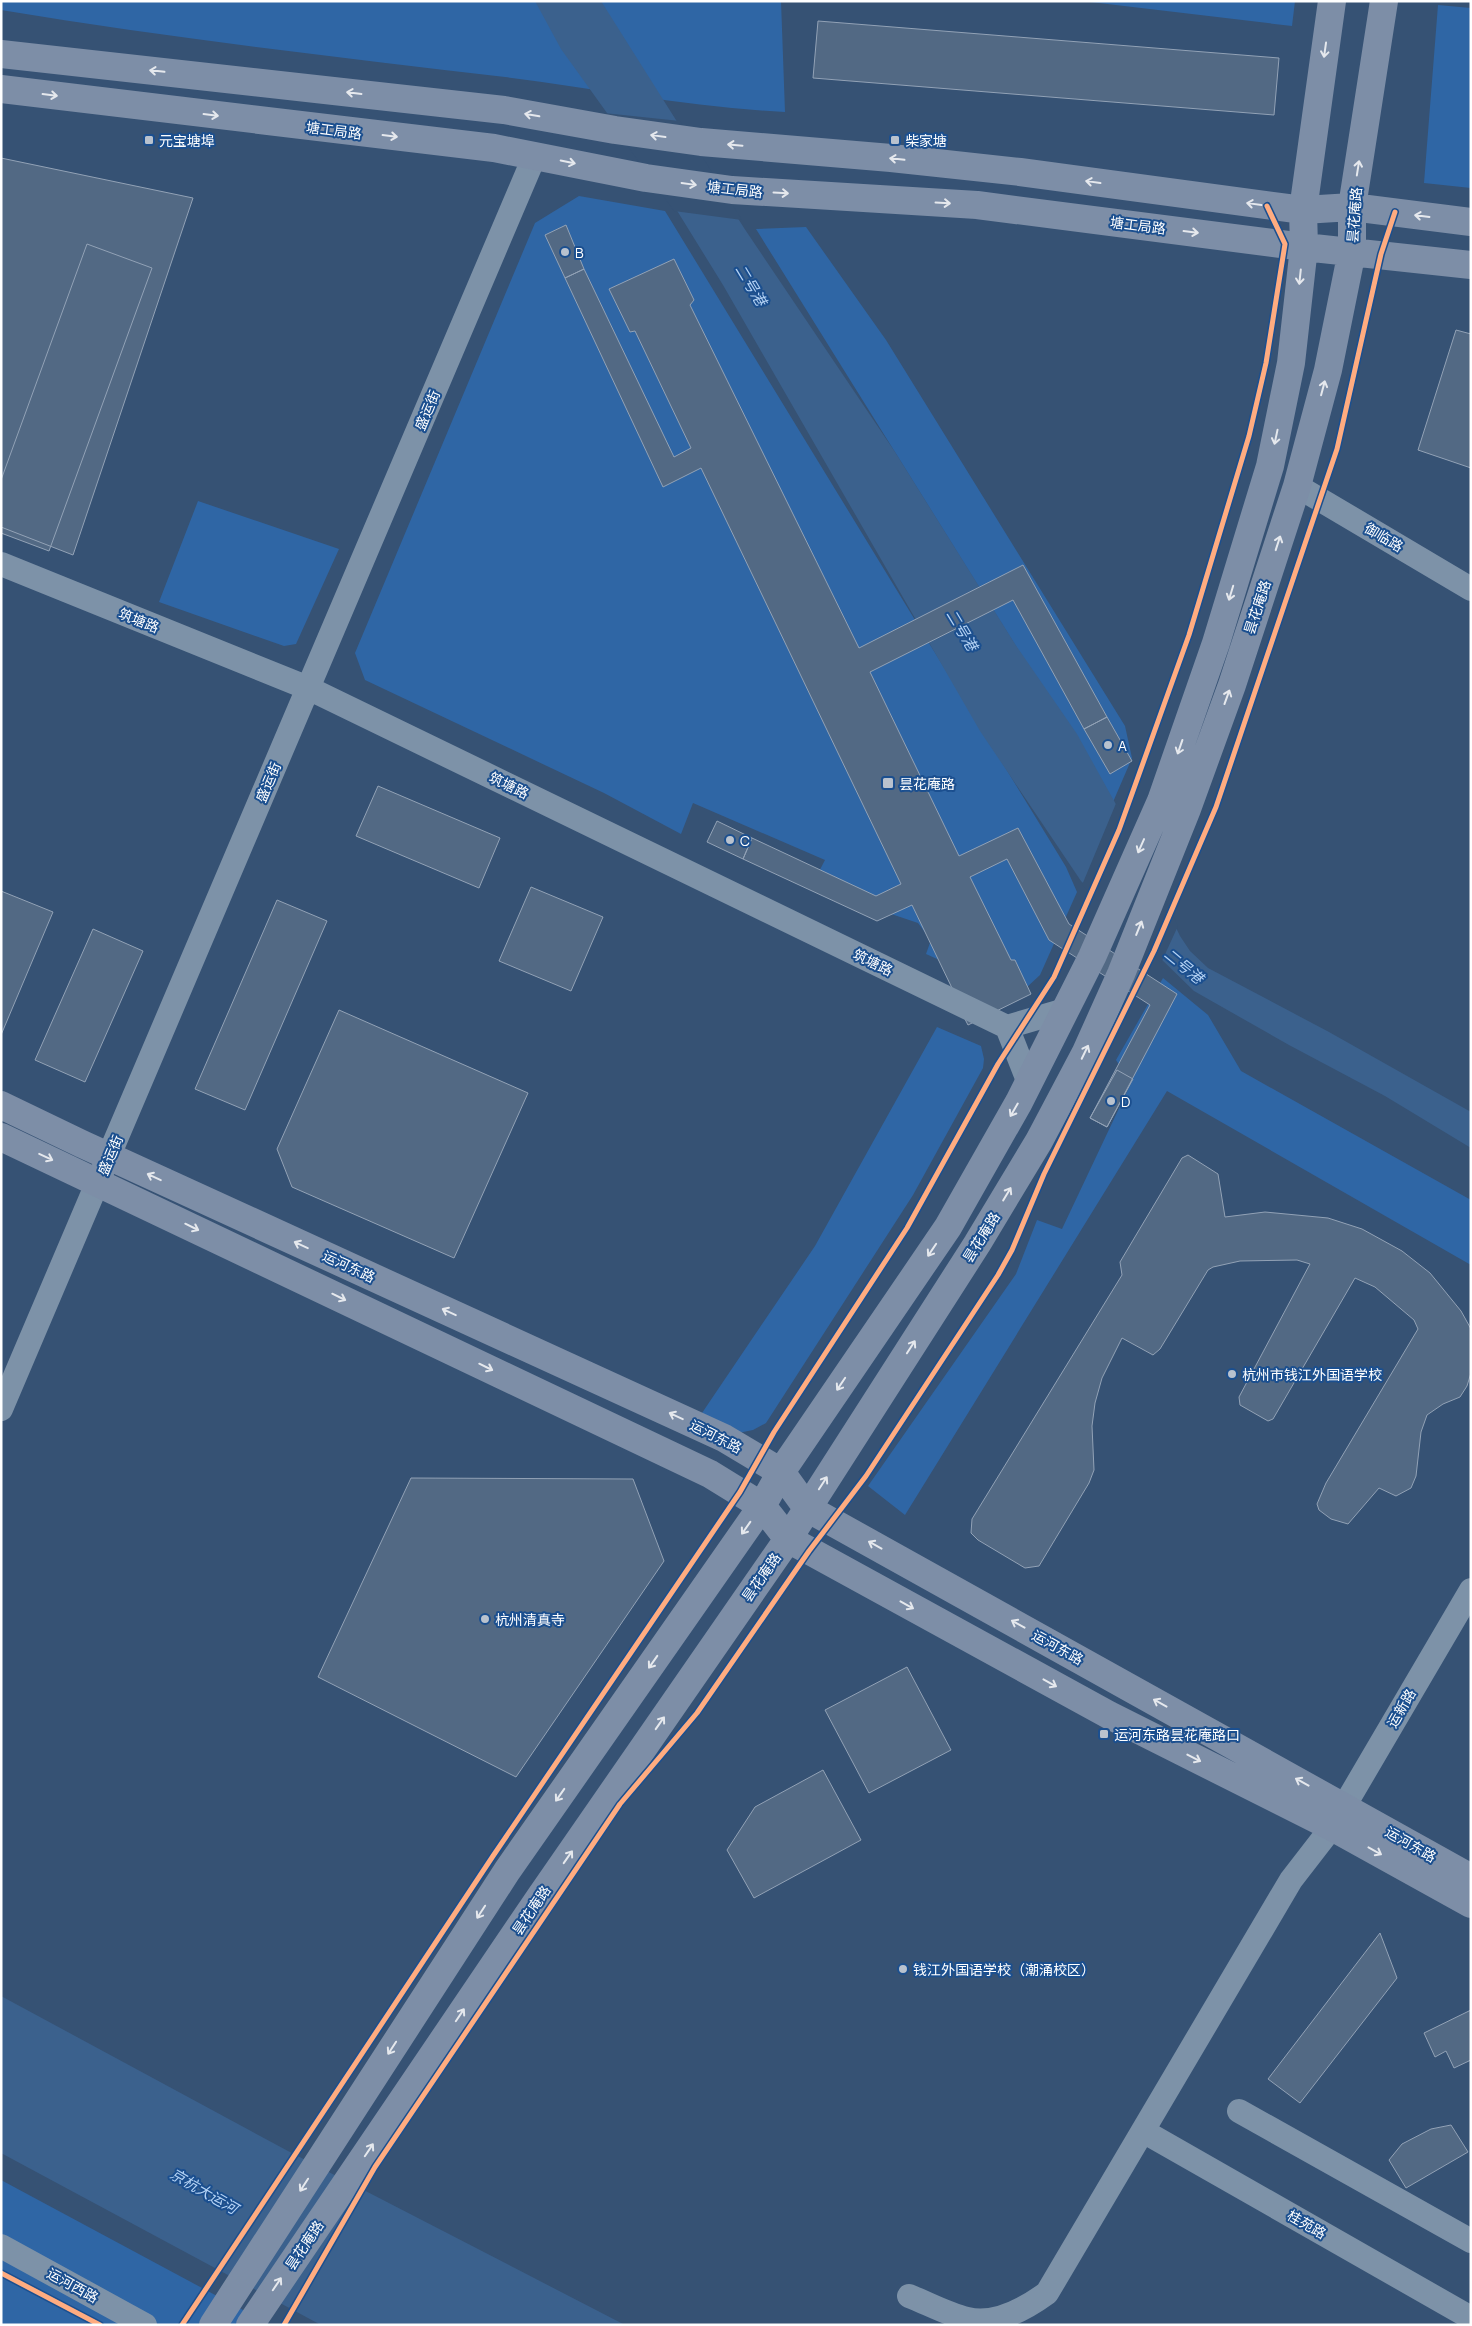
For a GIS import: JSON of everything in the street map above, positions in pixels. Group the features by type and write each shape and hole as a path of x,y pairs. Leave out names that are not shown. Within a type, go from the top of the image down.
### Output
{"main road":[{"name":"昙花庵路","path":"213,2325 507,1871 762,1506 781,1472 948,1227 1029,1083 1092,957 1161,801 1216,643 1270,466 1292,363 1304,247 1303,210 1332,1"},
{"name":"昙花庵路","path":"250,2325 540,1897 788,1539 977,1244 1039,1141 1086,1052 1121,974 1187,809 1232,685 1297,486 1328,370 1352,251 1352,207 1384,1"},
{"path":"1,54 504,110 615,130 701,142 890,158 1020,172 1303,210 1352,207 1471,222"},
{"name":"塘工局路","path":"1,89 494,148 646,178 732,190 977,205 1304,247 1471,265"},
{"name":"运河东路","path":"1,1104 109,1157 724,1438 781,1472 807,1508 1338,1816 1471,1904"},
{"name":"运河东路","path":"1,1137 710,1474 762,1506 788,1539 1109,1715 1338,1816 1471,1878"}],"street":[{"name":"盛运街","path":"1,1409 535,155"},
{"name":"御临路","path":"1297,486 1471,589"},
{"name":"筑塘路","path":"1,564 308,688 1007,1027"},
{"path":"1029,1083 1007,1027 1065,1010"},
{"name":"运新路","path":"909,2296 967,2319 982,2320 1004,2316 1026,2308 1046,2294 1291,1880 1338,1816 1471,1590"},
{"path":"1239,2111 1471,2241"},
{"name":"桂苑路","path":"1143,2131 1471,2318"},
{"name":"运河西路","path":"1,2246 145,2325"}],"shaded area":[{"path":"1,1 781,1 785,112 680,102 505,77 127,29 1,10"},
{"path":"1082,1 1295,1 1292,26"},
{"path":"1438,5 1471,8 1471,188 1424,183"},
{"path":"579,196 665,211 1066,867 1077,892 1040,975 1026,988 1011,992 926,954 931,940 918,923 811,887 825,860 693,803 681,834 604,793 365,680 355,653 535,223"},
{"path":"806,227 886,340 1125,726 1132,758 1113,802 756,229"},
{"path":"198,501 339,549 296,644 284,646 159,602"},
{"path":"1163,978 1208,1015 1241,1071 1471,1200 1471,1265 1167,1091 905,1515 868,1486 1016,1274 1037,1220 1062,1229 1131,1083 1116,1060"},
{"path":"937,1027 981,1046 984,1059 983,1068 913,1195 766,1423 753,1430 738,1433 702,1413 815,1246"},
{"path":"1,2180 271,2325 1,2325"}],"water":[{"name":"二号港","path":"535,1 601,1 744,228 895,452 1015,644 1077,734 1118,808 1180,936 1190,951 1208,968 1329,1032 1471,1112 1471,1148 1385,1096 1289,1045 1194,991 1081,881 980,731 723,285 676,209 561,49"},
{"name":"京杭大运河","path":"1,1996 288,2151 625,2325 321,2325 1,2153"}],"pier":[{"path":"604,113 680,121 742,220 674,211"},
{"path":"1117,801 1178,926 1161,963 1082,885"}],"building":[{"path":"818,21 1279,58 1274,115 813,78"},
{"path":"1,158 193,198 73,555 1,527"},
{"name":"B","path":"566,225 584,269 565,278 545,235"},
{"path":"87,244 152,268 49,551 1,533 1,480"},
{"name":"昙花庵路","path":"674,259 694,300 690,305 859,648 1023,565 1107,717 1084,729 1013,600 870,672 959,856 1018,828 1069,924 1177,994 1107,1127 1090,1118 1150,1005 1049,940 1007,859 970,877 1011,960 1015,960 1031,994 968,1025 950,990 952,988 912,905 877,921 743,859 752,838 876,896 901,884 701,468 663,487 565,278 584,269 674,457 691,448 635,331 630,332 609,289"},
{"path":"1456,330 1471,334 1471,468 1418,450"},
{"name":"A","path":"1107,717 1132,761 1110,774 1084,729"},
{"path":"378,786 500,838 479,888 356,836"},
{"name":"C","path":"717,821 752,838 743,859 707,842"},
{"path":"531,887 603,917 571,991 499,961"},
{"path":"1,891 53,912 1,1035"},
{"path":"277,900 327,921 245,1110 195,1089"},
{"path":"93,929 143,951 85,1082 35,1060"},
{"path":"339,1010 528,1093 454,1258 292,1187 277,1149"},
{"name":"D","path":"1117,1070 1133,1079 1107,1127 1090,1118"},
{"path":"1188,1155 1218,1174 1225,1217 1265,1212 1328,1218 1362,1229 1402,1251 1430,1273 1461,1311 1471,1329 1471,1373 1467,1386 1460,1397 1443,1404 1427,1415 1421,1432 1416,1476 1411,1488 1396,1496 1379,1488 1348,1524 1331,1519 1319,1510 1317,1504 1326,1483 1418,1329 1414,1320 1375,1287 1355,1278 1273,1419 1268,1421 1240,1405 1239,1397 1310,1264 1297,1260 1240,1261 1213,1267 1208,1270 1160,1349 1153,1355 1122,1338 1102,1378 1095,1403 1092,1426 1094,1470 1089,1483 1039,1566 1025,1568 978,1540 971,1533 972,1519 1122,1275 1120,1262 1182,1158"},
{"name":"杭州清真寺","path":"411,1478 633,1479 664,1561 516,1777 318,1677"},
{"path":"907,1667 951,1750 869,1793 825,1710"},
{"path":"823,1770 861,1840 754,1898 727,1850 755,1807"},
{"path":"1380,1933 1397,1978 1300,2103 1268,2079"},
{"path":"1471,2010 1471,2060 1454,2068 1446,2051 1435,2057 1424,2033"},
{"path":"1451,2125 1468,2152 1406,2188 1389,2160 1402,2144 1431,2129"}],"cycle path":[{"path":"182,2325 493,1856 740,1492 774,1432 907,1228 998,1064 1054,977 1119,830 1189,635 1249,436 1266,363 1285,244 1267,206"},
{"path":"284,2325 375,2167 620,1804 697,1713 809,1551 866,1476 998,1275 1012,1250 1044,1174 1154,951 1216,807 1337,449 1381,254 1395,212"},
{"path":"1,2273 100,2325"}],"place":[{"name":"元宝塘埠","path":"149,140"},
{"name":"柴家塘","path":"895,140"},
{"name":"B","path":"565,252"},
{"name":"A","path":"1108,745"},
{"name":"昙花庵路","path":"888,783"},
{"name":"C","path":"730,840"},
{"name":"D","path":"1111,1101"},
{"name":"杭州市钱江外国语学校","path":"1232,1374"},
{"name":"杭州清真寺","path":"485,1619"},
{"name":"运河东路昙花庵路口","path":"1104,1734"},
{"name":"钱江外国语学校（潮涌校区）","path":"903,1969"}]}
